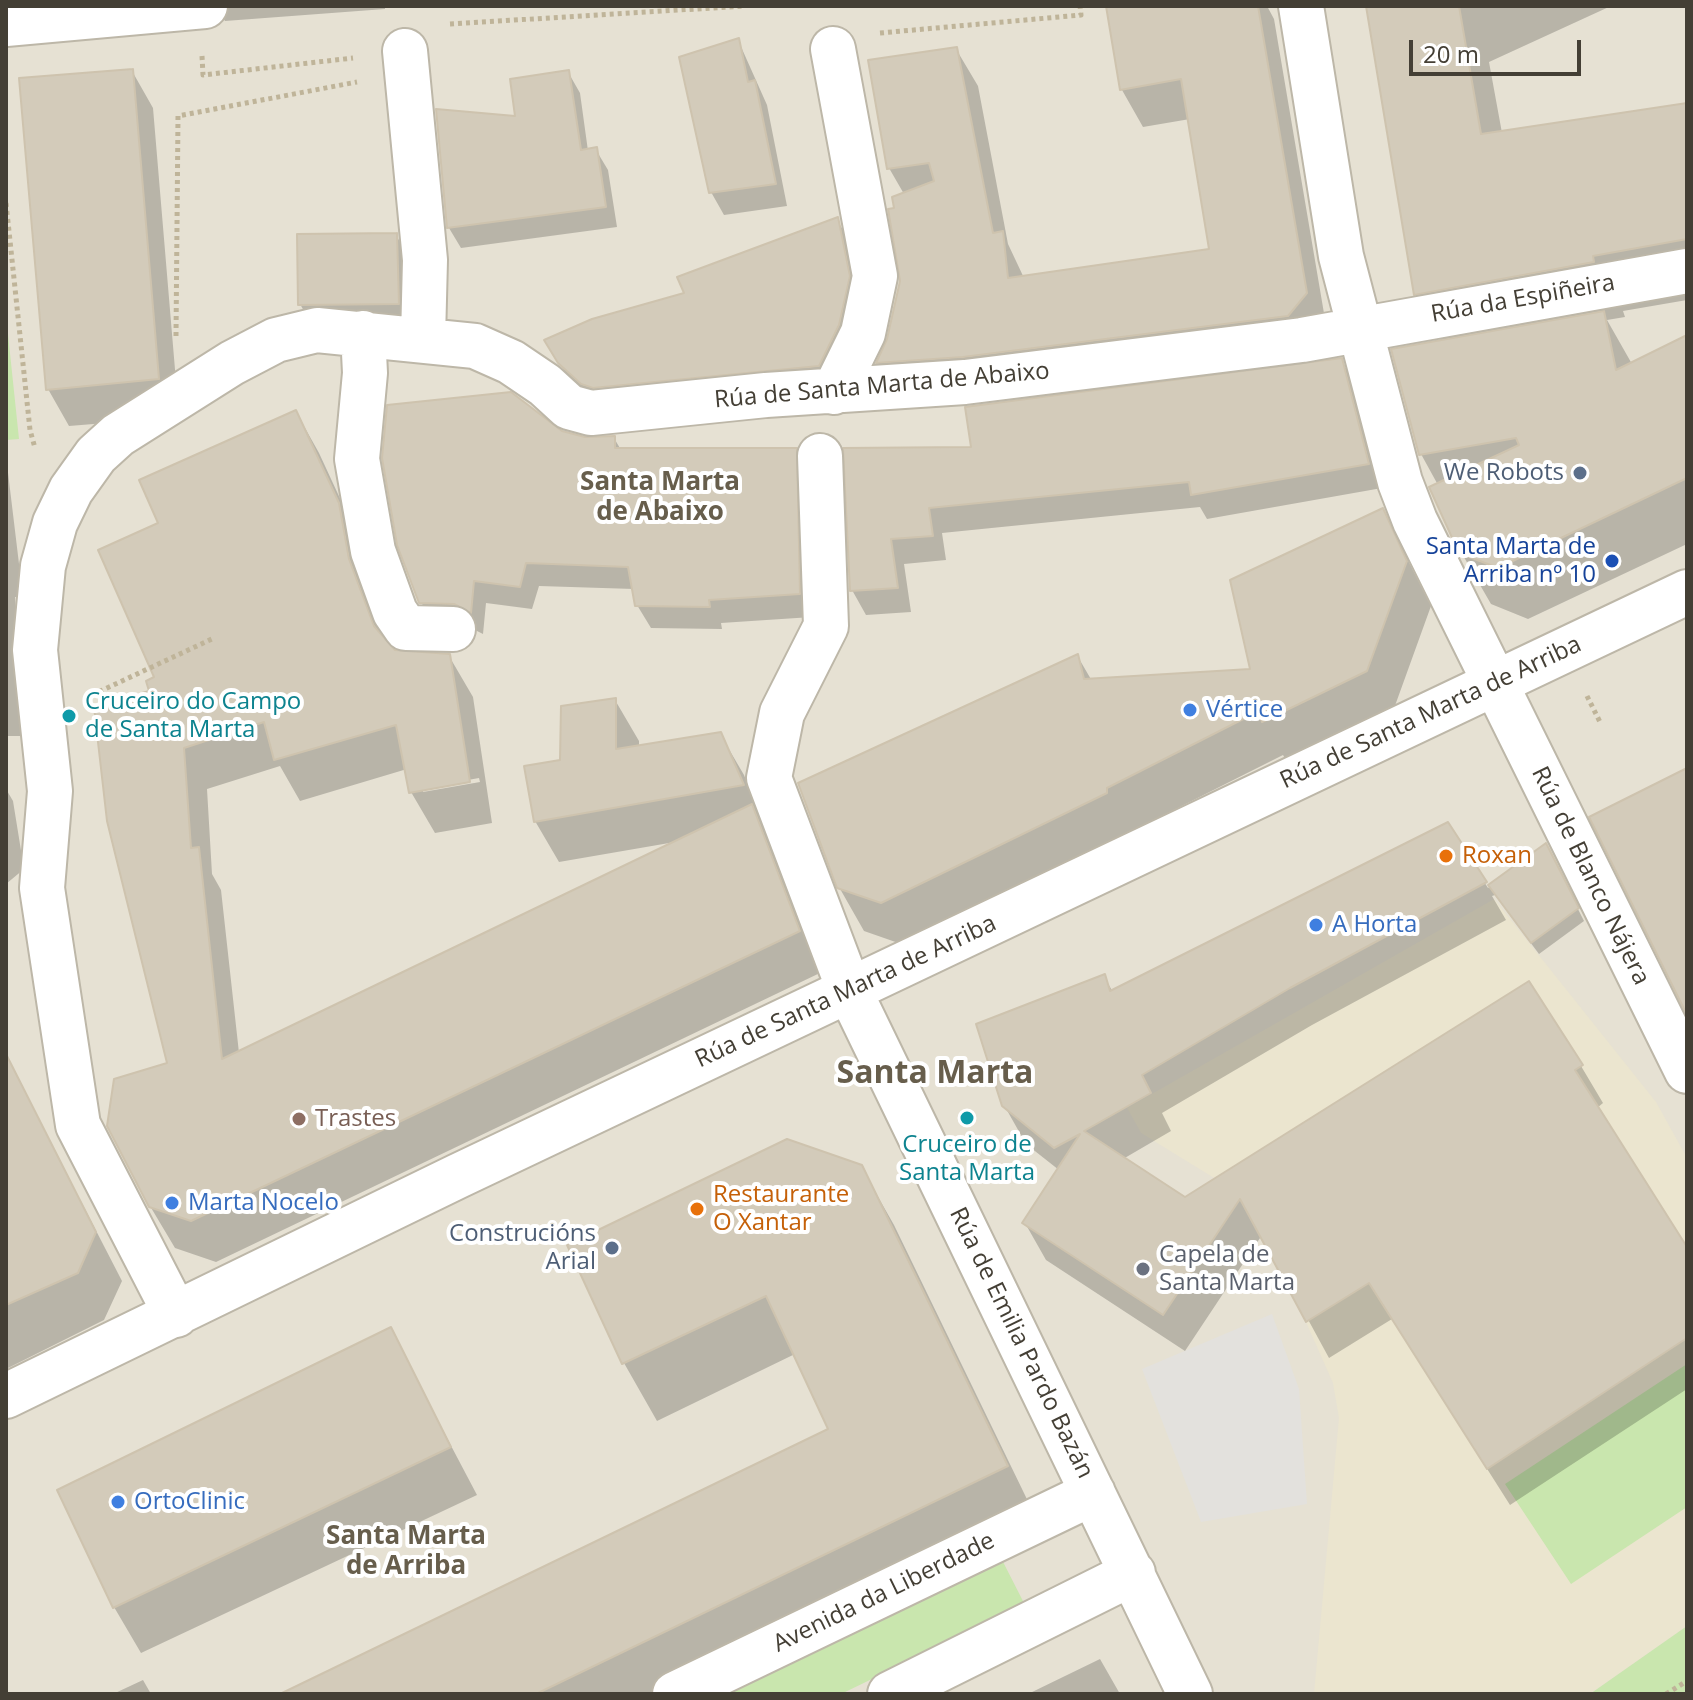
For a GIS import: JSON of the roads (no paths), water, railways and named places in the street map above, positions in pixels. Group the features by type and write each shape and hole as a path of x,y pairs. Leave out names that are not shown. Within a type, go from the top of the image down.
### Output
{"street":[{"path":"6,24 205,6"},
{"name":"Rúa de Blanco Nájera","path":"1301,6 1341,256 1400,482 1415,521 1687,1071"},
{"path":"833,49 875,276 863,333 834,392"},
{"path":"394,60 425,260 423,339"},
{"name":"Rúa da Espiñeira","path":"1359,329 1687,271"},
{"name":"Rúa de Santa Marta de Abaixo","path":"176,1315 78,1125 24,890 50,791 38,703 37,607 55,523 71,490 96,455 118,435 175,397 276,340 317,330 475,346 511,362 569,407 591,413 766,395 965,382 1302,340 1359,329"},
{"path":"363,333 365,373 357,459 373,551 395,612 406,628 453,629"},
{"name":"Rúa de Emilia Pardo Bazán","path":"820,456 826,626 782,713 769,778 850,992 1190,1694"},
{"name":"Rúa de Santa Marta de Arriba","path":"6,1396 458,1176 850,992 1494,681 1687,592"},
{"name":"Avenida da Liberdade","path":"675,1694 1093,1493"},
{"path":"890,1694 1133,1573"}],"place":[{"name":"We Robots","path":"1580,473"},
{"name":"Santa Marta de Arriba nº 10","path":"1612,561"},
{"name":"Vértice","path":"1190,710"},
{"name":"Cruceiro do Campo de Santa Marta","path":"69,716"},
{"name":"Roxan","path":"1446,856"},
{"name":"A Horta","path":"1316,925"},
{"name":"Cruceiro de Santa Marta","path":"967,1118"},
{"name":"Trastes","path":"299,1119"},
{"name":"Marta Nocelo","path":"172,1203"},
{"name":"Restaurante O Xantar","path":"697,1209"},
{"name":"Construcións Arial","path":"612,1248"},
{"name":"Capela de Santa Marta","path":"1143,1269"},
{"name":"OrtoClinic","path":"118,1502"}],"district":[{"name":"Santa Marta de Abaixo","path":"660,498"},
{"name":"Santa Marta","path":"935,1074"},
{"name":"Santa Marta de Arriba","path":"406,1552"}]}
